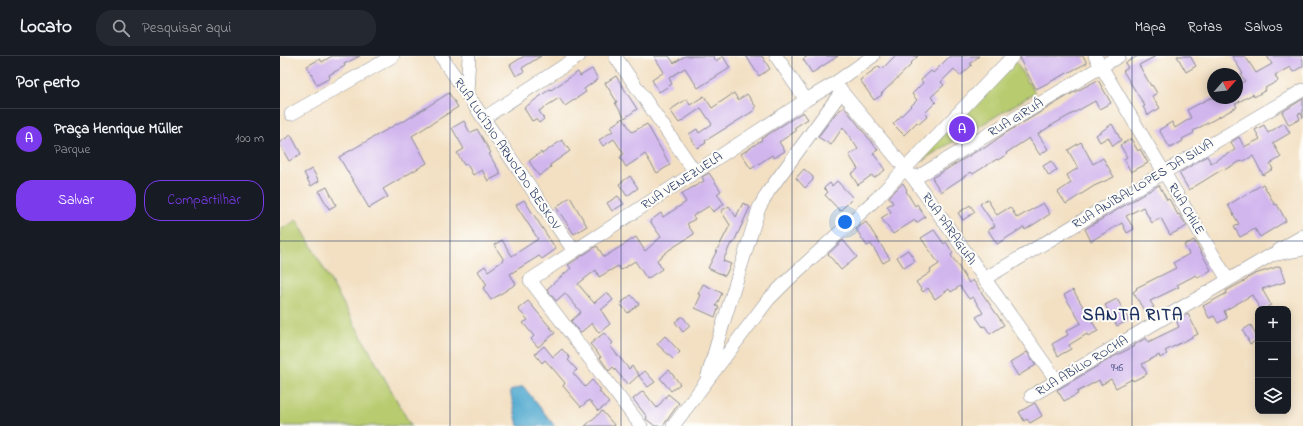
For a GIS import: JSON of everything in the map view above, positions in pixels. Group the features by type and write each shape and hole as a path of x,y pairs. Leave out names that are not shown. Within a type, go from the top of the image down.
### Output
{"street":[{"path":"292,114 394,56"},
{"name":"RUA LUCÍDIO ARNOLDO BESKOV","path":"441,56 574,251"},
{"path":"467,94 469,56"},
{"path":"484,118 579,56"},
{"path":"615,56 694,172"},
{"path":"776,56 806,100"},
{"path":"706,382 759,208 768,192 838,87 873,56"},
{"path":"673,426 768,300 877,198 910,174 1013,56"},
{"name":"RUA GIRUÁ","path":"910,174 1098,61 1119,56"},
{"name":"RUA CHILE","path":"1098,61 1228,280"},
{"name":"RUA VENEZUELA","path":"641,426 530,280 806,100 838,87"},
{"name":"RUA PARAGUAI","path":"838,87 910,174 1057,380"},
{"name":"RUA ANÍBAL LOPES DA SILVA","path":"984,279 1303,90"},
{"path":"1271,255 1303,236"},
{"name":"RUA ABÍLIO ROCHA","path":"1031,396 1271,255 1303,249"}],"green space":[{"path":"1014,59 1035,93 914,165"},
{"path":"297,220 411,426 280,426 280,230"}],"water":[{"path":"523,386 555,426 518,426 510,391"}],"building":[{"path":"332,56 360,56 344,64 345,66 329,75 330,78 317,85 307,66 320,59 322,62"},
{"path":"524,56 541,56 522,68 524,72 516,76 510,65"},
{"path":"654,56 669,56 674,63 685,56 713,56 716,61 723,56 730,68 698,88 685,68 669,78 672,84 659,92 652,80 664,72"},
{"path":"746,56 762,56 770,69 759,76"},
{"path":"808,56 838,56 812,73 803,59"},
{"path":"895,56 918,56 910,64 911,65 881,94 882,95 874,100 860,80 879,66 882,69"},
{"path":"950,56 979,56 960,76 954,69 941,82 944,85 931,97 936,102 925,113 928,116 919,124 917,122 904,135 893,124 917,100 912,94 923,83 921,80 931,71 933,73"},
{"path":"1021,56 1083,56 1087,63 1036,89 1020,60"},
{"path":"1138,56 1156,56 1139,65 1151,86 1152,85 1157,93 1152,96 1160,108 1148,115 1143,107 1145,106 1123,71 1128,68 1125,63"},
{"path":"1177,56 1190,56 1196,66 1186,72"},
{"path":"1232,56 1245,56 1256,73 1272,64 1267,56 1301,56 1303,60 1303,66 1293,72 1290,67 1275,75 1278,81 1265,88 1266,90 1254,97 1253,94 1243,100 1243,82 1245,81 1243,78 1243,68 1239,68"},
{"path":"592,69 598,79 584,89 586,92 565,106 559,98 539,111 544,119 539,123 536,119 532,121 524,108 550,89 551,90 578,72 580,76"},
{"path":"616,76 637,109 625,118 615,103 617,102 605,83"},
{"path":"1098,80 1111,103 1099,109 1095,101 1038,134 1048,149 1040,155 1029,138 998,160 997,159 973,174 971,172 941,192 932,178 982,148 983,149 1004,134 1071,94"},
{"path":"449,93 458,107 412,136 427,163 383,189 388,197 369,208 339,157 402,121 403,122"},
{"path":"734,93 738,100 747,94 756,107 754,108 755,110 705,141 706,143 697,148 689,134 697,129 699,133 712,124 701,108 679,123 670,110 687,99 690,105 704,96 712,108"},
{"path":"1303,99 1303,118 1301,113 1298,114 1300,119 1289,125 1282,112"},
{"path":"1207,100 1207,104 1235,104 1237,107 1193,131 1194,133 1182,139 1183,141 1170,148 1159,130 1172,122 1175,128 1191,118 1187,110"},
{"path":"844,107 878,150 873,153 885,170 874,178 872,175 858,185 851,174 858,169 849,155 858,149 843,127 831,145 818,137 836,113"},
{"path":"803,112 808,119 794,128 796,131 779,142 785,151 774,158 772,155 751,169 741,154 762,140 761,139"},
{"path":"623,118 632,132 647,124 670,165 657,173 645,154 626,167 620,157 624,154 614,139 603,146 599,140 613,131 610,127"},
{"path":"464,121 470,133 477,129 501,174 488,181 482,170 473,175 467,164 464,165 457,153 464,149 452,128"},
{"path":"1284,123 1290,133 1273,143 1281,157 1270,164 1273,169 1263,175 1253,156 1224,170 1223,169 1189,190 1179,173 1207,156 1211,163 1235,150 1231,142 1239,137 1244,147 1260,139 1255,130 1264,125 1268,133"},
{"path":"1112,124 1121,140 1113,146 1108,137 1100,142 1096,135"},
{"path":"291,135 301,154 289,161 280,145 280,142"},
{"path":"1131,139 1138,151 1140,149 1148,163 1131,172 1124,159 1127,157 1120,145"},
{"path":"562,140 570,151 550,165 551,167 539,176 529,161"},
{"path":"1081,142 1093,164 1103,158 1114,177 1094,186 1066,204 1058,192 1071,183 1067,175 1078,168 1068,150"},
{"path":"1051,161 1057,170 1049,176 1043,166"},
{"path":"312,169 319,181 311,186 304,173"},
{"path":"804,169 813,177 813,180 805,188 796,178"},
{"path":"709,173 721,191 717,194 724,204 713,212 709,206 693,216 695,219 687,224 694,234 669,250 657,260 662,269 647,279 635,261 621,270 618,266 599,277 596,270 578,284 594,303 607,292 613,300 601,310 610,324 599,333 592,323 580,333 571,321 581,312 565,293 556,301 547,289 571,268 568,265 597,246 604,257 636,237 645,251 661,237 650,221 661,213 663,217 686,202 681,194 704,181 702,177"},
{"path":"630,176 638,188 627,196 619,184"},
{"path":"837,181 853,198 840,211 825,195 828,192 824,188 830,183 832,186"},
{"path":"903,183 915,206 917,204 925,217 916,223 915,220 893,234 881,218 891,212 887,206 893,203 889,197"},
{"path":"1263,184 1275,205 1277,204 1286,221 1260,237 1255,229 1240,237 1234,227 1239,224 1228,205"},
{"path":"1159,185 1167,200 1169,199 1178,215 1179,214 1187,226 1170,235 1161,218 1152,223 1143,207 1126,216 1134,229 1127,233 1122,223 1091,241 1085,229"},
{"path":"327,187 336,205 329,209 319,191"},
{"path":"618,196 624,204 612,211 607,203"},
{"path":"570,197 587,226 574,234 556,207"},
{"path":"987,199 997,215 1010,207 1017,218 1043,203 1050,214 1025,230 1024,227 997,244 988,230 995,226 980,204"},
{"path":"524,200 556,249 542,259 539,256 510,274 516,284 491,300 483,288 487,285 478,271 485,266 488,271 504,260 494,245 502,240 512,256 538,239 516,205"},
{"path":"743,203 750,207 733,244 731,243 723,261 731,264 725,276 708,268 730,225 721,211 729,206 736,217"},
{"path":"970,205 975,212 963,220 958,213"},
{"path":"866,222 890,259 883,263 871,244 867,246 856,229"},
{"path":"934,230 944,244 946,242 953,253 951,255 969,283 973,280 1004,325 990,334 985,326 983,327 976,317 983,313 973,297 969,299 960,286 951,292 949,289 935,299 928,288 923,292 916,282 931,272 930,270 939,264 921,238"},
{"path":"843,240 857,257 841,270 828,254"},
{"path":"1194,240 1211,270 1198,278 1196,275 1177,285 1179,287 1150,301 1154,307 1145,312 1133,292 1137,289 1136,288 1176,268 1173,263 1189,254 1184,245"},
{"path":"908,250 915,261 904,268 897,257"},
{"path":"1280,266 1285,282 1262,289 1271,305 1258,306 1252,295 1224,311 1227,318 1218,323 1214,316 1209,318 1203,306 1227,293 1226,291 1255,274"},
{"path":"703,284 722,293 716,306 719,307 715,317 695,308 701,295 698,294"},
{"path":"1073,290 1098,331 1088,336 1087,334 1069,345 1071,349 1058,356 1052,344 1068,335 1066,331 1081,323 1064,295"},
{"path":"631,295 639,304 628,313 620,304"},
{"path":"1117,299 1129,320 1117,326 1105,305"},
{"path":"528,301 555,333 538,347 531,339 534,336 523,323 528,320 518,309"},
{"path":"1188,314 1198,334 1165,351 1167,354 1160,358 1159,355 1142,364 1147,374 1133,381 1132,379 1116,388 1111,379 1101,385 1099,380 1077,392 1078,394 1064,401 1057,390 1113,357 1135,346 1134,345 1146,338 1148,342 1179,327 1176,320"},
{"path":"683,317 690,326 683,332 675,322"},
{"path":"1251,325 1255,334 1255,342 1250,344 1243,330"},
{"path":"604,333 613,343 610,346 629,369 632,366 639,375 628,385 613,367 609,371 600,358 601,357 590,344"},
{"path":"665,336 680,352 673,359 657,344"},
{"path":"544,346 553,357 562,349 570,358 568,360 577,370 573,373 585,387 592,380 601,390 599,391 609,403 598,411 589,400 581,407 563,386 565,383 555,371 545,360 542,363 535,354"},
{"path":"1027,352 1036,365 1018,376 1010,363"},
{"path":"669,370 680,384 671,391 660,378"},
{"path":"645,371 655,382 648,387 639,376"},
{"path":"643,391 657,408 668,394 679,403 663,426 655,426 646,419 647,417 633,399"},
{"path":"1035,403 1042,416 1030,423 1027,419 1024,421 1019,412"},
{"path":"602,411 615,426 585,426"}],"place":[{"name":"Praça Henrique Müller","path":"962,129"}],"district":[{"name":"SANTA RITA","path":"1133,315"}]}
